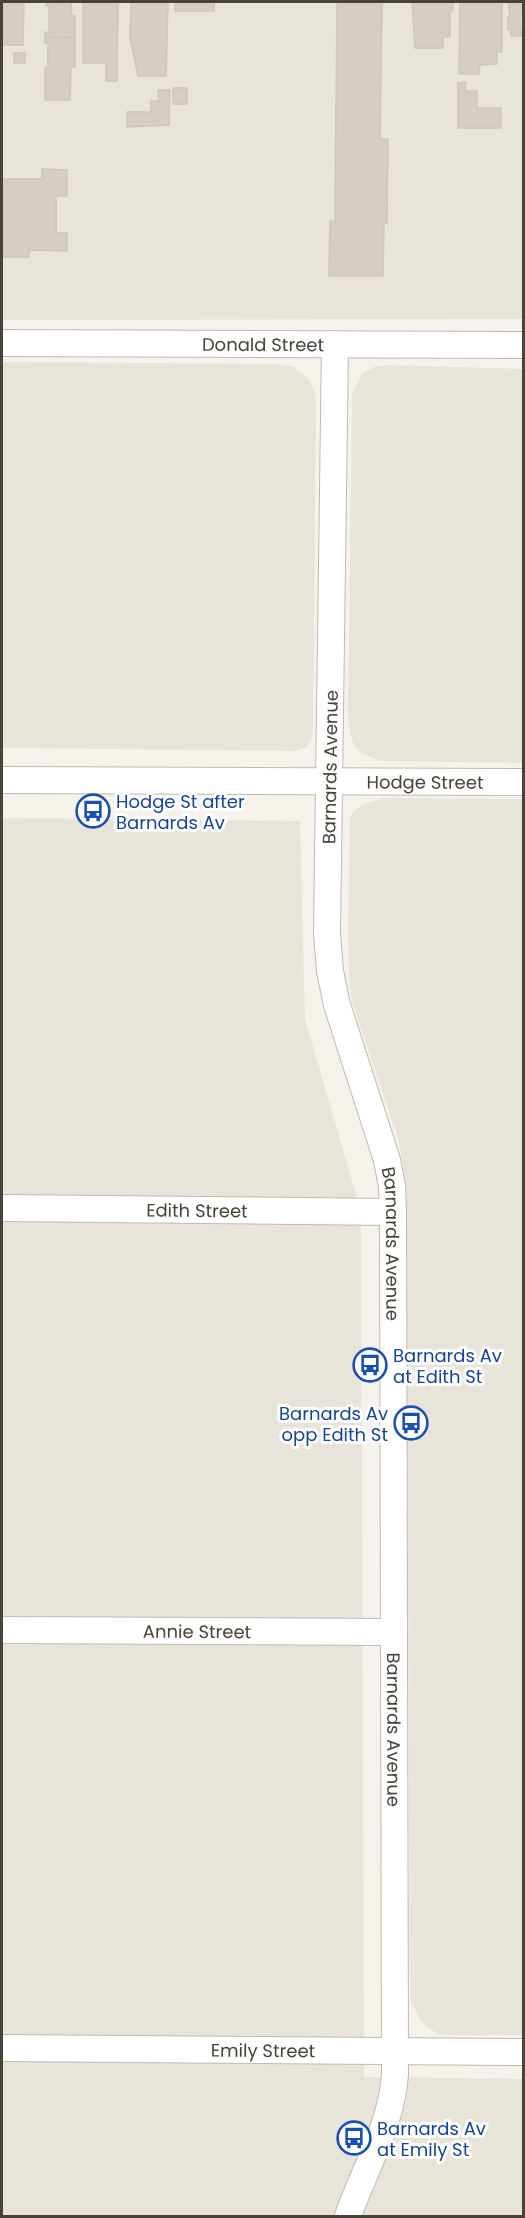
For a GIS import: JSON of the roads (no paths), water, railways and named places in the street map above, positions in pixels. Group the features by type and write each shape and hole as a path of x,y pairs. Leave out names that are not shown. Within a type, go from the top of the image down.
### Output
{"street":[{"name":"Donald Street","path":"2,343 524,345"},
{"name":"Barnards Avenue","path":"334,344 327,933 336,1005 387,1160 392,1186 393,1212 394,2094 348,2217"},
{"name":"Hodge Street","path":"2,780 524,782"},
{"name":"Edith Street","path":"2,1208 393,1212"},
{"name":"Annie Street","path":"2,1630 393,1632"},
{"name":"Emily Street","path":"2,2048 524,2052"}],"place":[{"name":"Hodge St after Barnards Av","path":"93,811"},
{"name":"Barnards Av at Edith St","path":"370,1365"},
{"name":"Barnards Av opp Edith St","path":"411,1423"},
{"name":"Barnards Av at Emily St","path":"354,2138"}]}
